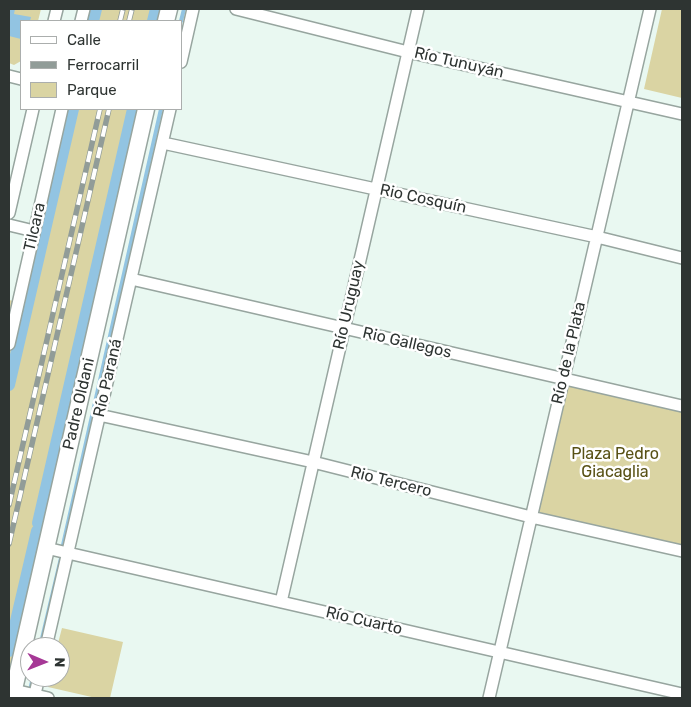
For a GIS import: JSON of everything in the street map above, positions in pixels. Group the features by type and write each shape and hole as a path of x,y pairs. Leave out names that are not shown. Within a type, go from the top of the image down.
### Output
{"main road":[{"name":"Padre Oldani","path":"13,694 146,110"}],"street":[{"path":"182,58 194,9"},
{"name":"Río Tunuyán","path":"236,9 408,52 682,114"},
{"name":"Río Uruguay","path":"281,602 418,9"},
{"name":"Río de la Plata","path":"489,698 650,9"},
{"path":"9,213 33,110"},
{"name":"Tilcara","path":"9,344 62,110"},
{"name":"Río Paraná","path":"48,637 170,110"},
{"name":"Rio Cosquín","path":"163,143 596,237 682,258"},
{"path":"9,225 34,231"},
{"name":"Rio Gallegos","path":"131,279 682,406"},
{"name":"Rio Tercero","path":"99,415 313,462 531,517 682,551"},
{"name":"Río Cuarto","path":"46,548 682,694"},
{"path":"13,694 48,698"}],"green space":[{"path":"9,9 41,9 38,20 20,20 20,62 14,65 9,63"},
{"path":"84,9 169,9 166,20 81,20"},
{"path":"662,9 682,9 682,98 644,89"},
{"path":"62,110 146,110 23,637 20,637 20,651 9,698 9,300 18,302"},
{"name":"Plaza Pedro Giacaglia","path":"568,385 682,411 682,548 541,515 537,510 564,388"},
{"path":"62,628 123,642 110,698 96,698 48,687 70,687 70,637 60,637"}],"water":[{"path":"9,9 15,9 14,14 31,17 30,20 20,20 20,39 9,36"}],"waterway":[{"path":"93,20 96,9"},
{"path":"153,20 156,9"},
{"path":"181,20 184,9"},
{"path":"9,385 73,110"},
{"path":"38,523 133,110"},
{"path":"63,545 161,110"},
{"path":"9,651 37,531"},
{"path":"42,637 61,558"}],"railway":[{"path":"120,20 123,9"},
{"path":"129,20 132,9"},
{"path":"9,505 100,110"},
{"path":"9,544 109,110"}]}
